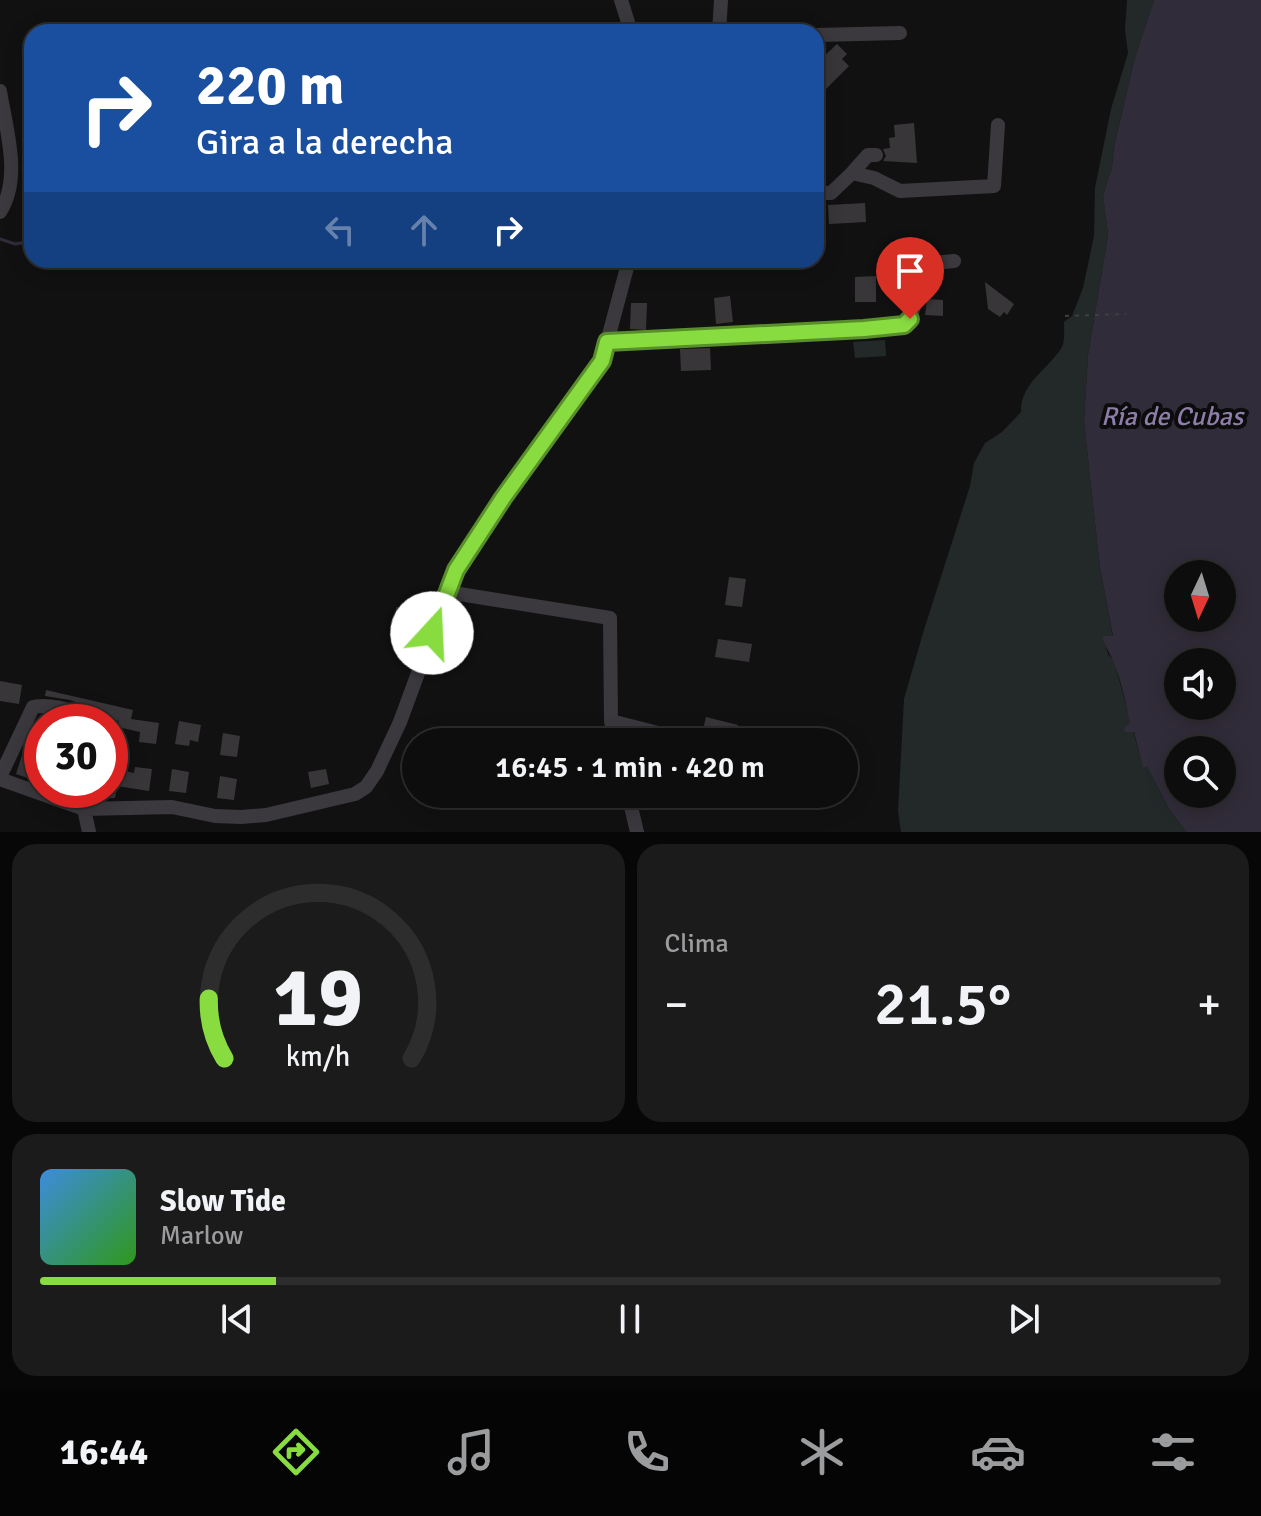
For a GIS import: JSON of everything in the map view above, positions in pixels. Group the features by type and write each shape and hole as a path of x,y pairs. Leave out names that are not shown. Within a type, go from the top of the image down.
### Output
{"street":[{"path":"621,0 628,24"},
{"path":"720,24 721,0"},
{"path":"824,35 900,33"},
{"path":"0,91 11,178 7,201 0,212"},
{"path":"852,173 874,178 900,191 994,186 998,125"},
{"path":"824,193 831,193 868,155 876,155"},
{"path":"607,342 904,325 910,319 926,269 933,263 954,261"},
{"path":"24,726 0,778 84,809 172,807 215,816 241,817 266,815 355,794 366,787 400,722 456,570 503,498 602,361 627,268"},
{"path":"447,592 610,618 612,728"},
{"path":"611,721 638,728"},
{"path":"631,808 637,832"},
{"path":"84,809 89,832"}],"path":[{"path":"1065,316 1126,314"}],"shaded area":[{"path":"1127,0 1154,0 1134,61 1103,196 1108,235 1088,355 1084,422 1100,568 1113,637 1103,636 1108,654 1114,661 1143,767 1147,765 1164,799 1164,808 1169,808 1186,832 901,832 898,811 904,699 970,486 974,463 985,443 1002,432 1021,412 1030,384 1062,347 1064,322 1072,316 1083,288 1094,236 1095,188 1111,109 1128,53 1125,30"},
{"path":"885,340 886,356 855,358 853,342"}],"water":[{"name":"Ría de Cubas","path":"1154,0 1261,0 1261,832 1186,832 1169,808 1236,808 1236,736 1164,736 1164,799 1147,766 1143,768 1134,732 1125,732 1124,728 1130,723 1124,694 1102,636 1113,636 1100,568 1084,422 1088,355 1108,235 1103,196 1112,167 1134,61"}],"building":[{"path":"837,44 847,54 842,59 849,66 825,90 824,89 824,56"},
{"path":"914,123 917,163 883,161 886,156 883,149 890,148 889,138 895,137 894,125"},
{"path":"865,203 866,222 829,224 828,205"},
{"path":"876,276 876,302 855,302 855,277"},
{"path":"985,282 1014,304 1007,315 1004,312 1000,317 988,309"},
{"path":"730,296 733,322 716,324 714,298"},
{"path":"927,299 943,300 943,316 925,315"},
{"path":"631,303 647,303 646,330 630,329"},
{"path":"710,348 711,370 681,371 680,349"},
{"path":"729,577 746,579 742,607 725,605"},
{"path":"411,603 420,603 419,617 412,617 412,622 395,621 396,607 410,608"},
{"path":"718,639 752,644 749,662 715,657"},
{"path":"0,681 22,685 19,704 0,701"},
{"path":"46,690 107,704 82,704 45,696"},
{"path":"128,709 133,710 131,719 159,723 156,744 139,742 140,732 128,729"},
{"path":"706,717 738,725 737,728 703,728"},
{"path":"179,721 201,725 198,742 190,740 189,746 175,744"},
{"path":"223,733 240,736 237,757 220,755"},
{"path":"24,749 24,777 16,774"},
{"path":"135,767 152,769 149,791 128,788 128,772 134,773"},
{"path":"172,769 189,772 186,793 169,791"},
{"path":"326,769 329,784 311,788 308,772"},
{"path":"220,776 237,779 234,800 217,798"}],"waterway":[{"path":"0,239 15,244 24,242"}],"route":[{"path":"432,633 456,570 503,498 602,361 607,342 864,329 904,325 910,319"}]}
